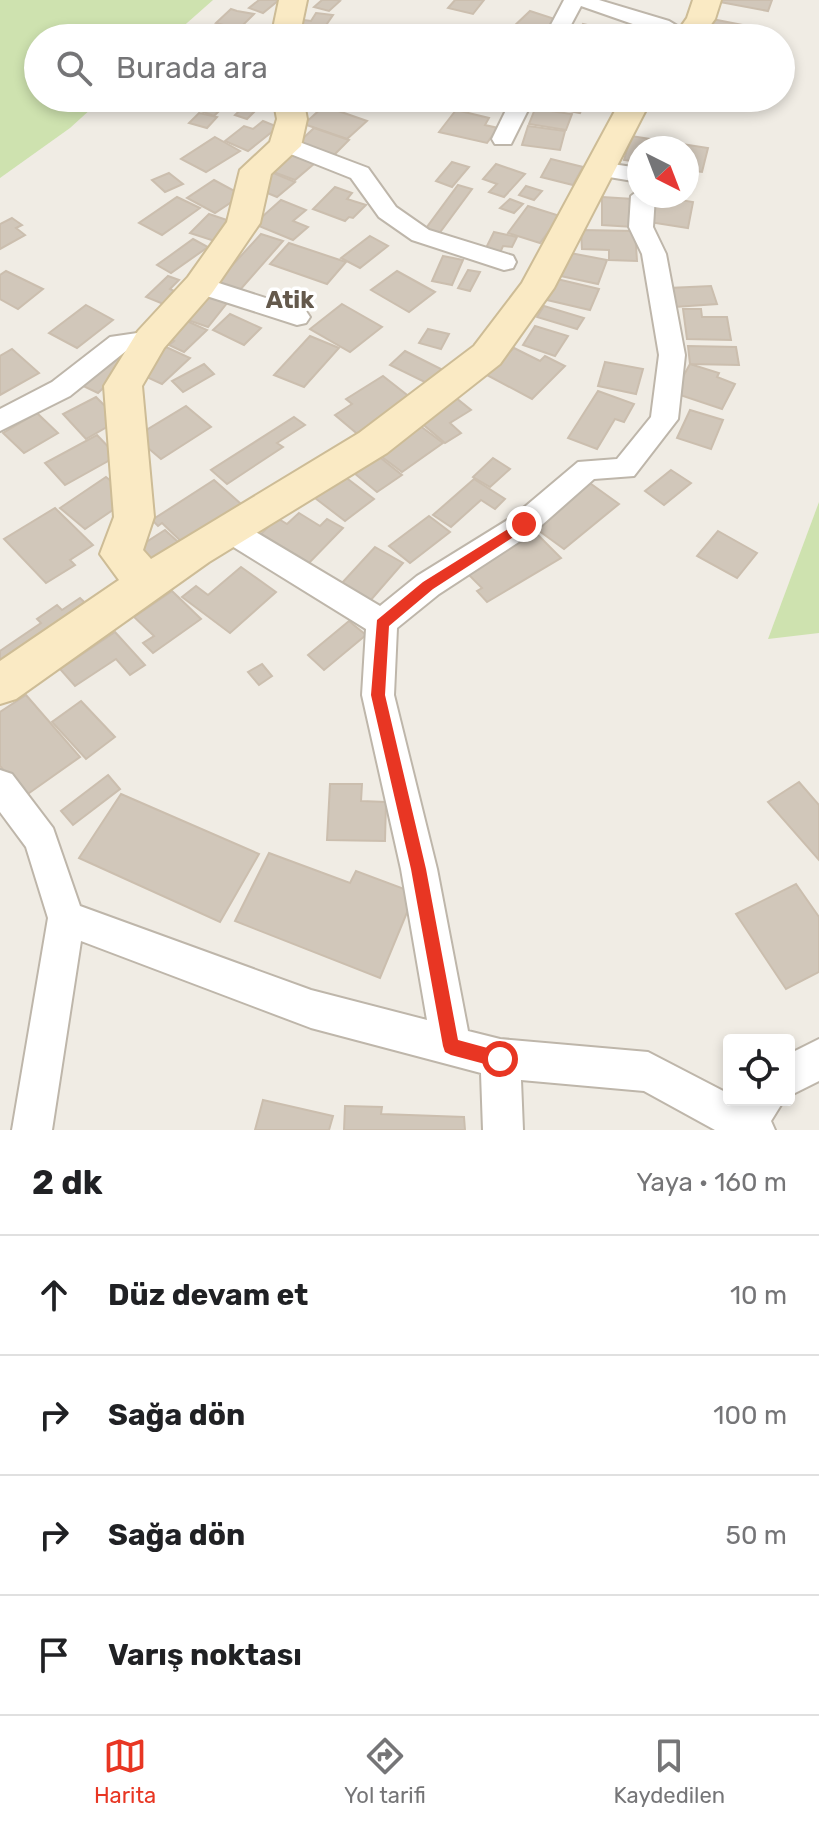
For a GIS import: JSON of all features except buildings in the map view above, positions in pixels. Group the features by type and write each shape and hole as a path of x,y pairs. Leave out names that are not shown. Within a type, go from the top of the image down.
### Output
{"street":[{"path":"288,24 293,0"},
{"path":"561,24 574,0"},
{"path":"583,0 601,10 661,24"},
{"path":"697,24 707,0"},
{"path":"147,583 121,554 134,517 123,386 151,340 200,285 243,223 256,170 286,144 291,112"},
{"path":"503,139 516,112"},
{"path":"1,682 229,530 373,443 487,355 537,288 630,112"},
{"path":"286,144 360,173 372,198 400,226 433,241 504,262"},
{"path":"599,169 627,173"},
{"path":"451,1046 419,869 378,695 382,623 428,585 524,524 588,469 624,469 664,419 672,355 654,254 641,227 642,208"},
{"path":"200,285 297,317"},
{"path":"0,421 61,389 119,343 151,340"},
{"path":"229,530 382,623"},
{"path":"0,785 41,839 66,918 32,1130"},
{"path":"66,918 311,1009 500,1059 648,1072 754,1117"},
{"path":"500,1059 503,1130"},
{"path":"795,1073 819,1059"}],"green space":[{"path":"0,0 213,0 186,24 24,24 24,112 88,112 0,178"},
{"path":"819,502 819,633 768,639"}],"district":[{"name":"Atik","path":"290,300"}],"route":[{"path":"500,1059 451,1046 419,869 378,695 382,623 428,585 524,524"}]}
